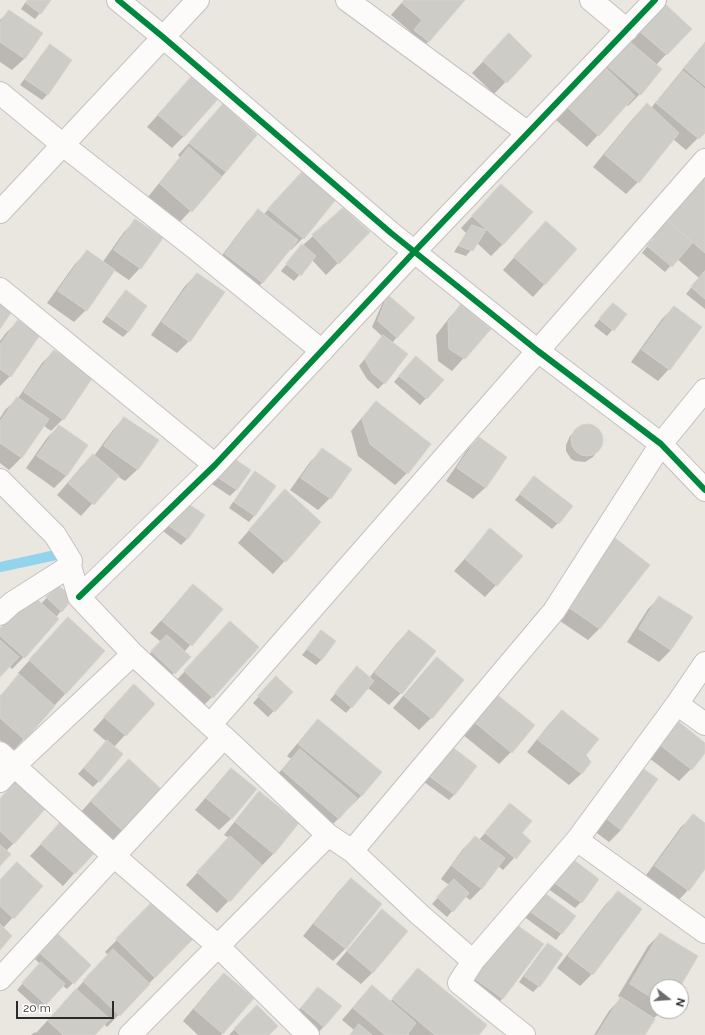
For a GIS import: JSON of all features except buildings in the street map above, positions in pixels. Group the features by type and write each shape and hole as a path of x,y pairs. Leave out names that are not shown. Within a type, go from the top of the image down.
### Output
{"street":[{"path":"118,0 391,233 538,351 661,444 705,490"},
{"path":"0,212 198,0"},
{"path":"347,0 528,133"},
{"path":"591,0 627,30"},
{"path":"79,597 215,465 655,0"},
{"path":"0,93 322,351"},
{"path":"0,979 114,856 217,731 538,351 705,160"},
{"path":"0,289 215,465"},
{"path":"352,851 554,611 661,444 705,390"},
{"path":"0,480 55,535 71,561 70,566 79,597 133,654 328,835 352,851 419,914 473,961"},
{"path":"0,614 12,603 70,566"},
{"path":"133,654 5,767 114,856 218,946 308,1035"},
{"path":"524,1035 459,983 473,961 577,840 677,704 705,663"},
{"path":"677,704 705,724"},
{"path":"130,1035 328,835"},
{"path":"577,840 705,932"}],"waterway":[{"path":"0,567 56,555"}],"cycle path":[{"path":"118,0 391,233 538,351 661,444 705,490"},
{"path":"79,597 215,465 415,251 655,0"}]}
